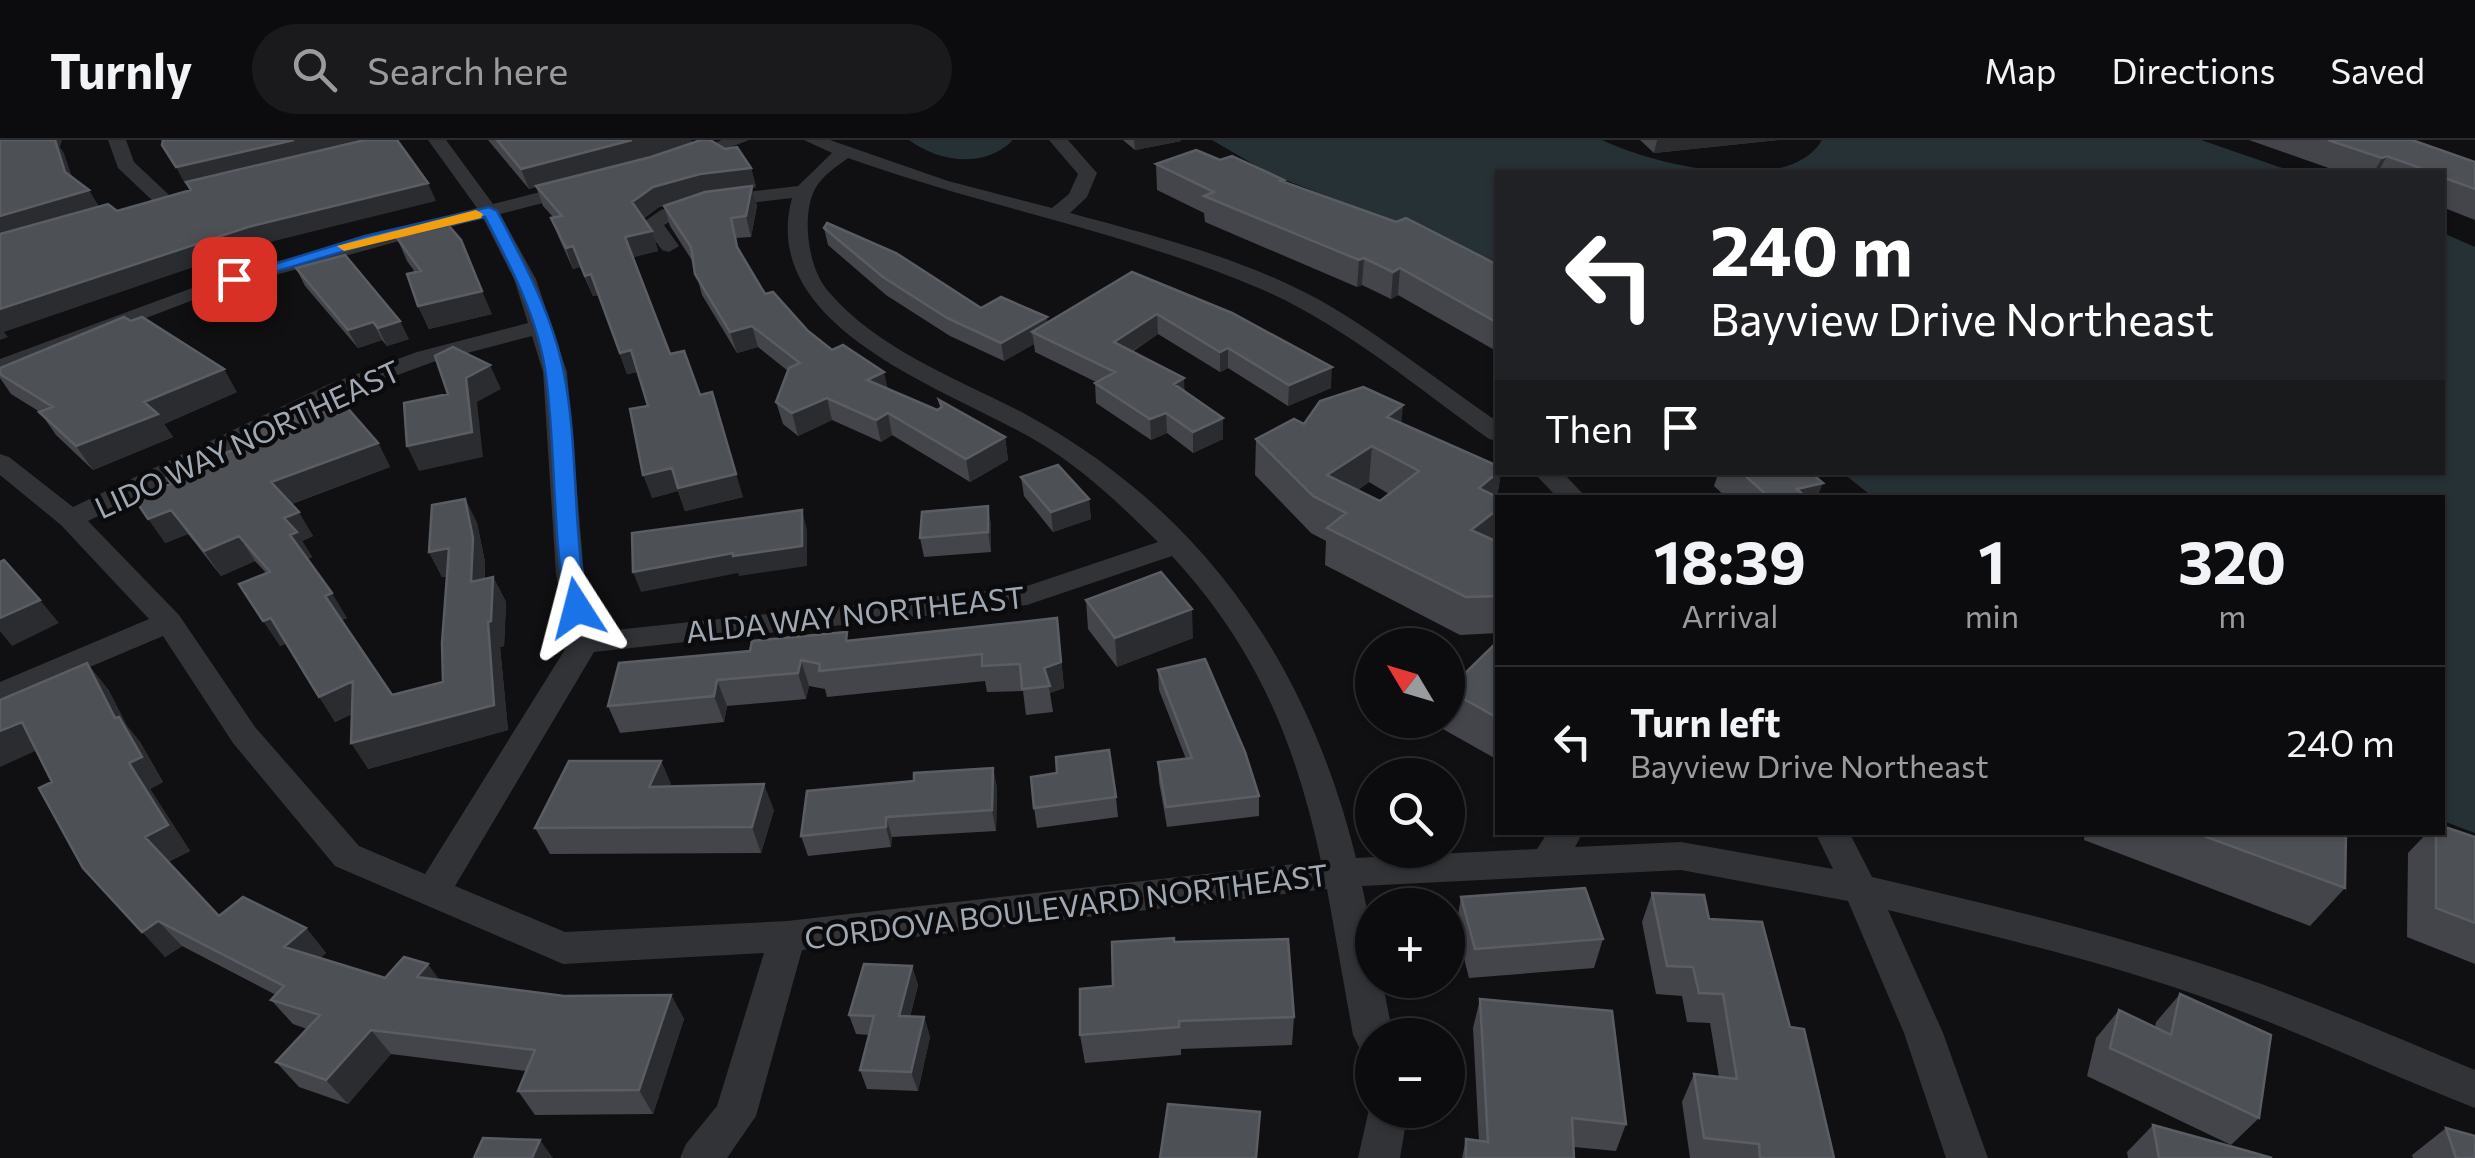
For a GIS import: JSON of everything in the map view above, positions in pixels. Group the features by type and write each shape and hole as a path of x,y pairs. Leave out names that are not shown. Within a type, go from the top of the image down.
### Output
{"street":[{"path":"117,140 125,164 162,199"},
{"path":"432,894 584,643 570,574 555,372 525,279 489,211 437,140"},
{"path":"663,167 740,140"},
{"path":"1056,215 1077,196 1088,173 1058,140"},
{"path":"1371,1018 1342,873 1295,719 1254,640 1179,544 1078,458 882,347 818,294 800,248 797,207 823,144 941,185 1190,254 1302,299 1354,331 1495,432"},
{"path":"0,367 108,323 234,279 371,239 605,182"},
{"path":"670,246 652,223 662,217 702,206 804,192"},
{"name":"LIDO WAY NORTHEAST","path":"71,519 336,390 425,357 538,327"},
{"name":"CORDOVA BOULEVARD NORTHEAST","path":"0,462 71,519 169,622 244,735 347,856 563,948 787,936 1342,873 1681,856 1967,912 2193,977 2317,1022 2475,1089"},
{"path":"1549,475 1571,495"},
{"name":"ALDA WAY NORTHEAST","path":"584,643 1027,596 1179,544"},
{"path":"0,694 169,622"},
{"path":"1547,863 1564,835"},
{"path":"1833,835 1920,1019 1966,1158"},
{"path":"701,1158 735,1116 787,936"},
{"path":"1379,1158 1384,1128"}],"shaded area":[{"path":"909,140 1012,141 988,156 961,159 934,153"},
{"path":"1212,140 1602,140 1683,166 1710,170 1495,170 1495,261 1270,174"},
{"path":"1822,140 2201,140 2288,170 1765,170 1805,158"},
{"path":"2445,234 2475,247 2475,833 2445,822 2445,495 1870,495 1845,475 2445,475"}],"building":[{"path":"0,140 55,140 65,172 89,190 0,216"},
{"path":"163,140 294,140 176,167 162,145"},
{"path":"365,140 397,140 428,183 248,227 0,309 0,234 108,204 117,211 191,190 186,182"},
{"path":"497,140 632,140 521,169"},
{"path":"710,140 725,149 737,147 751,168 700,174 653,187 632,202 652,231 625,237 670,354 684,351 700,395 712,392 736,474 678,488 672,468 643,475 630,409 648,406 631,350 620,353 591,274 585,276 573,246 566,248 551,218 562,216 536,186"},
{"path":"2328,140 2412,140 2475,162 2475,189 2445,178 2445,170 2426,170 2387,156 2382,158"},
{"path":"1196,150 1220,160 1232,156 1284,180 1281,181 1396,222 1406,218 1495,263 1495,321 1400,268 1393,272 1364,258 1359,260 1204,196 1214,192 1156,164"},
{"path":"752,186 746,216 731,218 737,247 765,294 773,292 808,331 832,350 843,345 884,372 867,380 937,410 942,407 939,400 1005,437 966,459 888,413 876,420 827,398 792,413 776,402 789,368 800,363 752,326 730,332 695,274 691,247 664,206 705,192"},
{"path":"443,219 461,240 482,291 418,306 407,274 421,271 397,238 414,234 410,228"},
{"path":"827,223 896,253 981,308 1001,297 1047,317 1001,343 947,318 883,277 824,228"},
{"path":"345,255 400,321 378,328 373,322 348,330 296,268"},
{"path":"1132,272 1232,313 1332,367 1289,385 1228,348 1220,352 1157,314 1114,342 1184,378 1174,384 1223,418 1193,432 1166,413 1150,419 1095,383 1115,372 1032,332"},
{"path":"124,317 131,321 142,317 224,369 144,402 158,414 76,446 39,412 53,407 0,374 0,368"},
{"path":"453,347 490,365 466,378 472,432 407,446 404,403 448,394 435,356"},
{"path":"1363,387 1403,405 1387,417 1495,465 1495,475 1479,488 1495,496 1495,511 1471,530 1495,541 1495,596 1466,597 1327,528 1346,513 1313,496 1256,439 1294,419 1304,424 1320,401","holes":["1372,446 1419,471 1380,501 1327,475"]},
{"path":"338,397 378,443 271,482 299,512 284,518 297,532 290,535 332,593 325,596 392,695 443,682 449,548 429,552 432,505 465,499 473,538 471,582 493,577 488,622 494,705 351,743 353,681 319,697 271,618 263,621 239,584 270,572 239,536 204,551 171,510 148,519 134,498 171,484 167,478 197,467 194,464 251,444 241,431"},
{"path":"1058,465 1089,499 1051,512 1021,477"},
{"path":"1744,475 1814,475 1823,483 1797,489 1803,495 1767,495"},
{"path":"988,506 988,532 920,538 922,512"},
{"path":"802,510 802,546 733,553 633,572 632,533"},
{"path":"4,560 40,600 0,618 0,562"},
{"path":"1161,572 1192,609 1115,638 1086,600"},
{"path":"1057,618 1061,662 1044,668 1050,686 1022,689 1020,664 982,666 982,654 819,671 820,664 801,660 798,673 717,680 714,696 608,706 619,663 750,651 752,641 847,632 846,641"},
{"path":"1495,644 1495,716 1465,700 1465,673"},
{"path":"1205,659 1245,752 1259,796 1166,807 1158,762 1192,758 1158,670"},
{"path":"87,663 115,718 119,717 142,757 129,763 168,825 145,837 219,916 243,897 306,928 284,947 385,978 404,957 428,964 417,977 564,996 671,995 639,1090 518,1091 535,1050 371,1030 326,1080 276,1062 320,1015 271,1000 284,986 158,921 142,932 83,868 39,788 52,782 22,722 0,731 0,700"},
{"path":"1109,750 1116,797 1034,808 1031,777 1057,773 1056,757"},
{"path":"569,761 661,761 649,787 764,784 752,827 535,828"},
{"path":"993,768 992,810 886,817 886,827 801,836 807,791 914,781 914,773"},
{"path":"2445,827 2475,837 2475,923 2436,908 2436,835 2445,835"},
{"path":"2201,835 2346,835 2345,888"},
{"path":"1585,888 1603,939 1475,949 1465,897"},
{"path":"1652,893 1704,895 1709,919 1762,922 1790,1027 1804,1029 1834,1158 1760,1158 1759,1144 1704,1138 1694,1074 1737,1079 1723,994 1699,993 1693,967 1667,966"},
{"path":"1174,938 1174,942 1288,939 1294,1017 1179,1021 1179,1027 1080,1035 1080,989 1113,986 1112,942"},
{"path":"864,964 912,966 899,1016 924,1017 911,1072 860,1070 874,1016 849,1015"},
{"path":"2180,994 2271,1035 2259,1118 2110,1048 2119,1010 2171,1035"},
{"path":"1480,999 1612,1011 1626,1124 1572,1118 1574,1158 1466,1158 1466,1139 1488,1142"},
{"path":"1168,1104 1260,1112 1256,1158 1160,1158"},
{"path":"2153,1125 2244,1150 2272,1158 2159,1158"},
{"path":"2446,1128 2475,1136 2475,1158 2456,1158"},
{"path":"483,1138 540,1140 532,1158 474,1158"}],"slow traffic":[{"path":"344,246 476,214"}],"route":[{"path":"234,279 371,239 489,211 525,279 555,372 570,574 577,608"}]}
